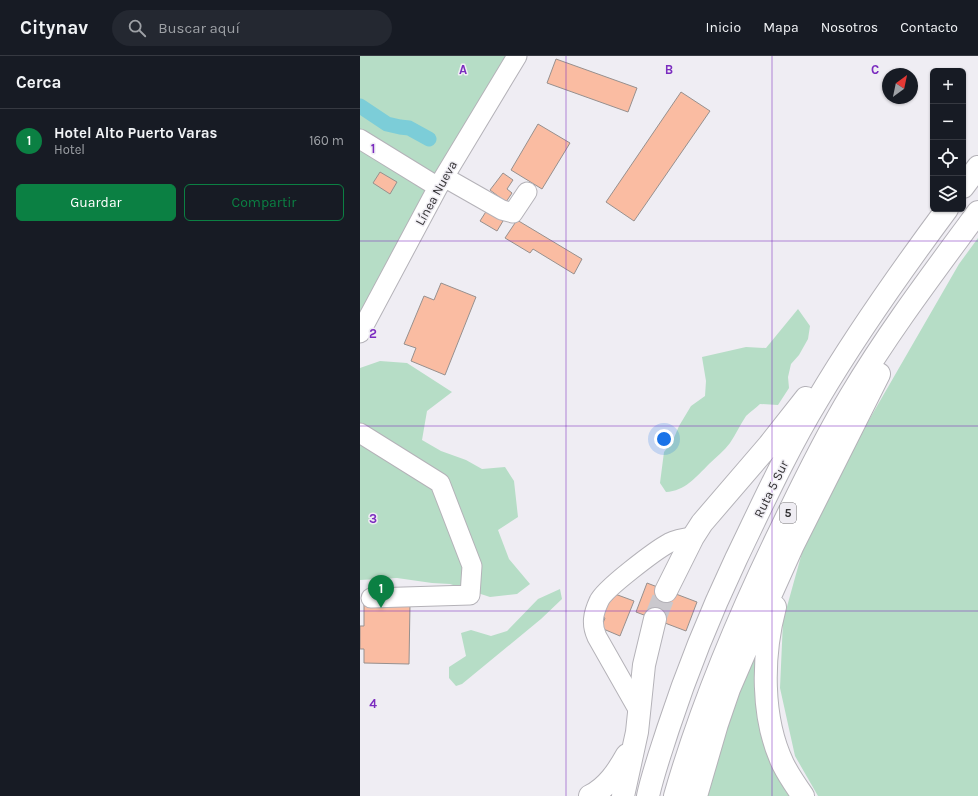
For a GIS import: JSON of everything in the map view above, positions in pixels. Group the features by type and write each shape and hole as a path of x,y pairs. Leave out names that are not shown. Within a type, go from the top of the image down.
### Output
{"highway":[{"path":"966,183 978,167"},
{"name":"Ruta 5 Sur","path":"648,796 662,748 690,667 727,578 794,442 818,400 872,314 945,212"},
{"name":"Ruta 5 Sur","path":"675,796 692,738 718,669 764,565 812,466 847,402 873,360 911,304 978,212"},
{"path":"696,796 717,724 730,689 793,545 900,333 948,254"},
{"path":"666,590 693,537 718,502 769,445 872,314"},
{"path":"793,545 772,619 768,644 766,688 771,726 776,745 783,764 803,796"},
{"path":"623,796 638,721 644,665 655,619"},
{"path":"590,796 607,784 615,774 629,751 638,721"}],"street":[{"name":"Línea Nueva","path":"360,333 441,182 517,56"},
{"path":"360,139 441,182 502,210 513,213 527,192"},
{"path":"360,433 440,484 472,566 470,595 371,598"},
{"path":"638,721 597,637 593,625 593,618 599,601 611,587 661,547 682,538 693,537"}],"green space":[{"path":"360,56 509,56 360,322"},
{"path":"978,238 978,796 818,796 795,756 780,688 783,621 803,549 858,439 959,264"},
{"path":"798,309 810,326 808,339 799,355 791,364 788,377 789,388 778,405 760,404 746,416 728,446 695,478 679,489 666,492 660,483 664,452 673,440 679,426 691,406 705,396 706,381 702,357 746,347 766,348"},
{"path":"380,361 407,363 452,392 427,411 422,440 441,451 466,460 482,469 505,467 514,481 518,517 498,530 509,559 530,584 517,594 490,597 450,584 397,578 360,580 360,368"},
{"path":"560,589 562,599 541,619 462,684 456,686 449,678 449,667 466,656 461,633 471,630 491,636 507,631 538,599"},
{"path":"762,627 794,796 703,796"}],"building":[{"path":"556,59 637,88 628,112 547,83"},
{"path":"681,92 710,111 634,221 606,202"},
{"path":"538,124 570,143 542,189 511,170"},
{"path":"380,172 397,182 390,194 373,183"},
{"path":"503,173 513,180 507,189 512,193 506,202 490,190"},
{"path":"487,210 503,221 497,231 480,221"},
{"path":"517,220 582,259 574,274 533,249 530,253 505,238"},
{"path":"441,283 476,297 445,375 411,361 416,348 404,344 424,296 434,300"},
{"path":"647,583 697,602 686,631 636,612"},
{"path":"615,594 634,601 620,636 601,628 605,618 598,615 605,598 612,600"},
{"path":"364,603 410,603 409,664 364,663 364,649 360,649 360,626 364,626"}],"waterway":[{"path":"360,106 387,124 409,128 429,139"}],"tunnel":[{"path":"655,619 666,591"}],"place":[{"name":"Hotel Alto Puerto Varas","path":"381,608"}]}
